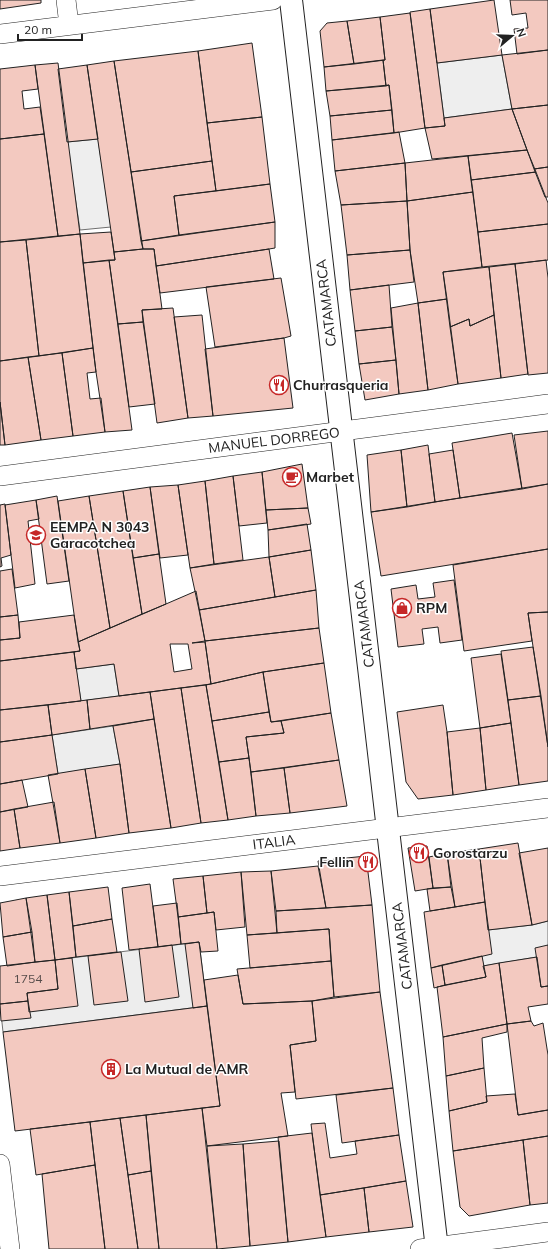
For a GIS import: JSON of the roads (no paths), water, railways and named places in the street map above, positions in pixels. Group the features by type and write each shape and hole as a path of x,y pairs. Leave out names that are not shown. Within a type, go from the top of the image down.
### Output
{"main road":[{"name":"CATAMARCA","path":"291,0 388,828 431,1248"}],"street":[{"path":"66,0 70,25"},
{"path":"0,34 273,0"},
{"name":"MANUEL DORREGO","path":"0,476 548,404"},
{"name":"ITALIA","path":"0,876 548,808"},
{"path":"0,1164 10,1249"},
{"path":"431,1248 548,1232"}],"place":[{"name":"Churrasqueria","path":"279,385"},
{"name":"Marbet","path":"292,477"},
{"name":"EEMPA N 3043 Garacotchea","path":"36,535"},
{"name":"RPM","path":"402,608"},
{"name":"Gorostarzu","path":"419,853"},
{"name":"Fellin","path":"368,862"},
{"name":"La Mutual de AMR","path":"111,1069"}]}
